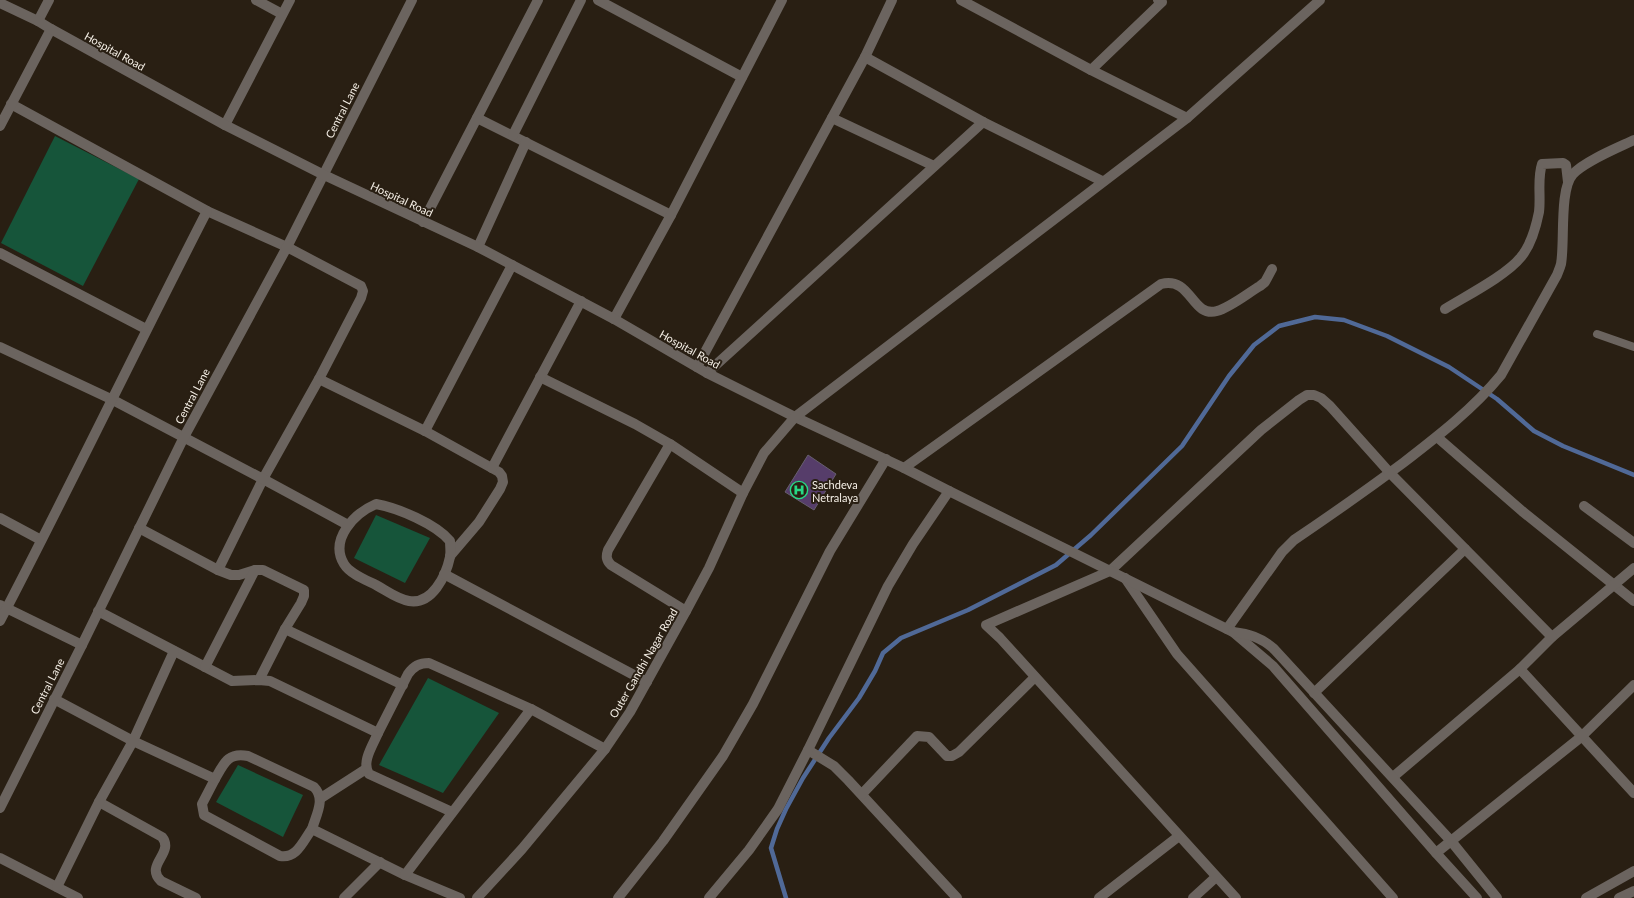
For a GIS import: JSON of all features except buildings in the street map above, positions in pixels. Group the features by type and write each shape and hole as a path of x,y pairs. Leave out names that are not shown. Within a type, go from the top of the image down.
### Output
{"street":[{"path":"38,21 49,0"},
{"path":"256,0 282,14"},
{"path":"225,125 290,0"},
{"name":"Central Lane","path":"0,808 184,437 287,247 322,174 412,0"},
{"path":"423,222 538,0"},
{"path":"513,135 581,0"},
{"path":"598,0 742,77"},
{"path":"614,319 671,215 782,0"},
{"path":"697,367 865,57 892,0"},
{"path":"961,0 1091,70 1187,118"},
{"name":"Outer Gandhi Nagar Road","path":"477,898 522,849 606,749 647,682 686,611 709,568 742,493 764,454 794,417 1102,181 1187,118 1320,0"},
{"path":"1091,70 1161,1"},
{"name":"Hospital Road","path":"0,3 38,21 225,125 322,174 478,247 614,319 707,373 794,417 886,459 1230,630"},
{"path":"0,126 51,29"},
{"path":"865,57 983,122 1102,181"},
{"path":"12,104 207,211 287,247 361,286 363,291 361,298 319,379 263,479 218,570"},
{"path":"477,118 671,215"},
{"path":"832,118 934,166"},
{"path":"707,373 983,122"},
{"path":"1568,182 1578,169 1634,140"},
{"path":"478,247 526,142"},
{"path":"1230,630 1282,552 1294,540 1390,473 1437,437 1486,393 1500,375 1557,276 1561,264 1563,215 1568,182 1566,165 1559,162 1542,164 1539,211 1532,238 1521,258 1493,280 1446,308"},
{"path":"0,621 3,606 42,540 113,400 146,329 207,211"},
{"path":"0,253 146,329"},
{"path":"425,431 512,265"},
{"path":"904,468 1161,284 1174,282 1180,285 1200,308 1206,311 1217,311 1260,286 1265,282 1272,269"},
{"path":"492,468 581,301"},
{"path":"0,347 113,400 263,479 348,526"},
{"path":"540,377 605,409 670,444 742,493"},
{"path":"319,379 425,431 492,468 502,476 503,482 500,489 479,522 450,556"},
{"path":"1236,898 1034,678 1000,638 986,625 1110,570 1261,430 1299,400 1307,396 1314,396 1321,398 1326,402 1390,473 1552,637"},
{"path":"1437,437 1522,511 1634,601"},
{"path":"670,444 608,550 606,556 607,561 611,565 686,611"},
{"path":"618,898 663,841 723,756 753,704 830,551 886,459"},
{"path":"709,898 764,830 778,809 811,752 888,586 913,544 948,491"},
{"path":"376,504 390,507 438,529 445,534 450,541 450,556 444,574 430,596 421,601 410,602 401,599 351,571 344,563 339,546 342,536 348,526 366,508 376,504"},
{"path":"1584,506 1634,543"},
{"path":"0,518 42,540"},
{"path":"139,528 218,570 231,575 239,575 255,570 263,570 270,572 304,590 304,596 259,680"},
{"path":"1314,693 1465,549"},
{"path":"1393,778 1520,670 1552,637 1615,586 1634,568"},
{"path":"205,667 255,570"},
{"path":"444,574 647,682"},
{"path":"1125,578 1177,654 1393,898"},
{"path":"3,606 82,645"},
{"path":"98,611 232,682 259,680 282,686 378,733"},
{"path":"285,629 403,685"},
{"path":"1230,630 1254,635 1264,640 1451,841 1497,898"},
{"path":"1230,630 1273,666 1477,898"},
{"path":"57,887 133,741 174,651"},
{"path":"452,812 369,774 366,769 368,755 378,733 414,666 421,663 429,663 531,709 606,749"},
{"path":"1520,670 1634,793"},
{"path":"862,794 918,736 929,737 947,756 952,756 959,752 1034,678"},
{"path":"1436,853 1582,737 1634,686"},
{"path":"54,699 133,741 215,779"},
{"path":"405,875 531,709"},
{"path":"811,752 834,766 862,794 958,898"},
{"path":"241,755 248,756 314,787 319,792 321,798 312,829 292,856 280,856 204,815 202,804 215,779 225,761 232,756 241,755"},
{"path":"321,798 366,769"},
{"path":"100,802 162,837 166,846 156,868 157,877 161,881 196,898"},
{"path":"312,829 405,875 460,898"},
{"path":"1099,898 1179,836"},
{"path":"0,858 78,898"},
{"path":"344,898 380,862"},
{"path":"1586,898 1634,871"},
{"path":"1193,898 1216,877"},
{"path":"1619,898 1634,891"}],"lane":[{"path":"1597,334 1634,348"}],"green space":[{"path":"55,136 139,179 83,286 1,243"},
{"path":"376,515 430,538 405,583 354,558"},
{"path":"428,678 499,713 443,793 379,765"},
{"path":"238,765 303,795 283,837 216,802"}],"waterway":[{"path":"786,898 771,848 777,829 803,778 829,738 859,698 875,671 883,653 901,638 968,610 1056,565 1091,535 1182,446 1229,376 1254,345 1279,326 1315,317 1344,320 1387,336 1449,367 1497,399 1534,431 1563,446 1634,475"}],"place":[{"name":"Sachdeva Netralaya","path":"799,490"}]}
